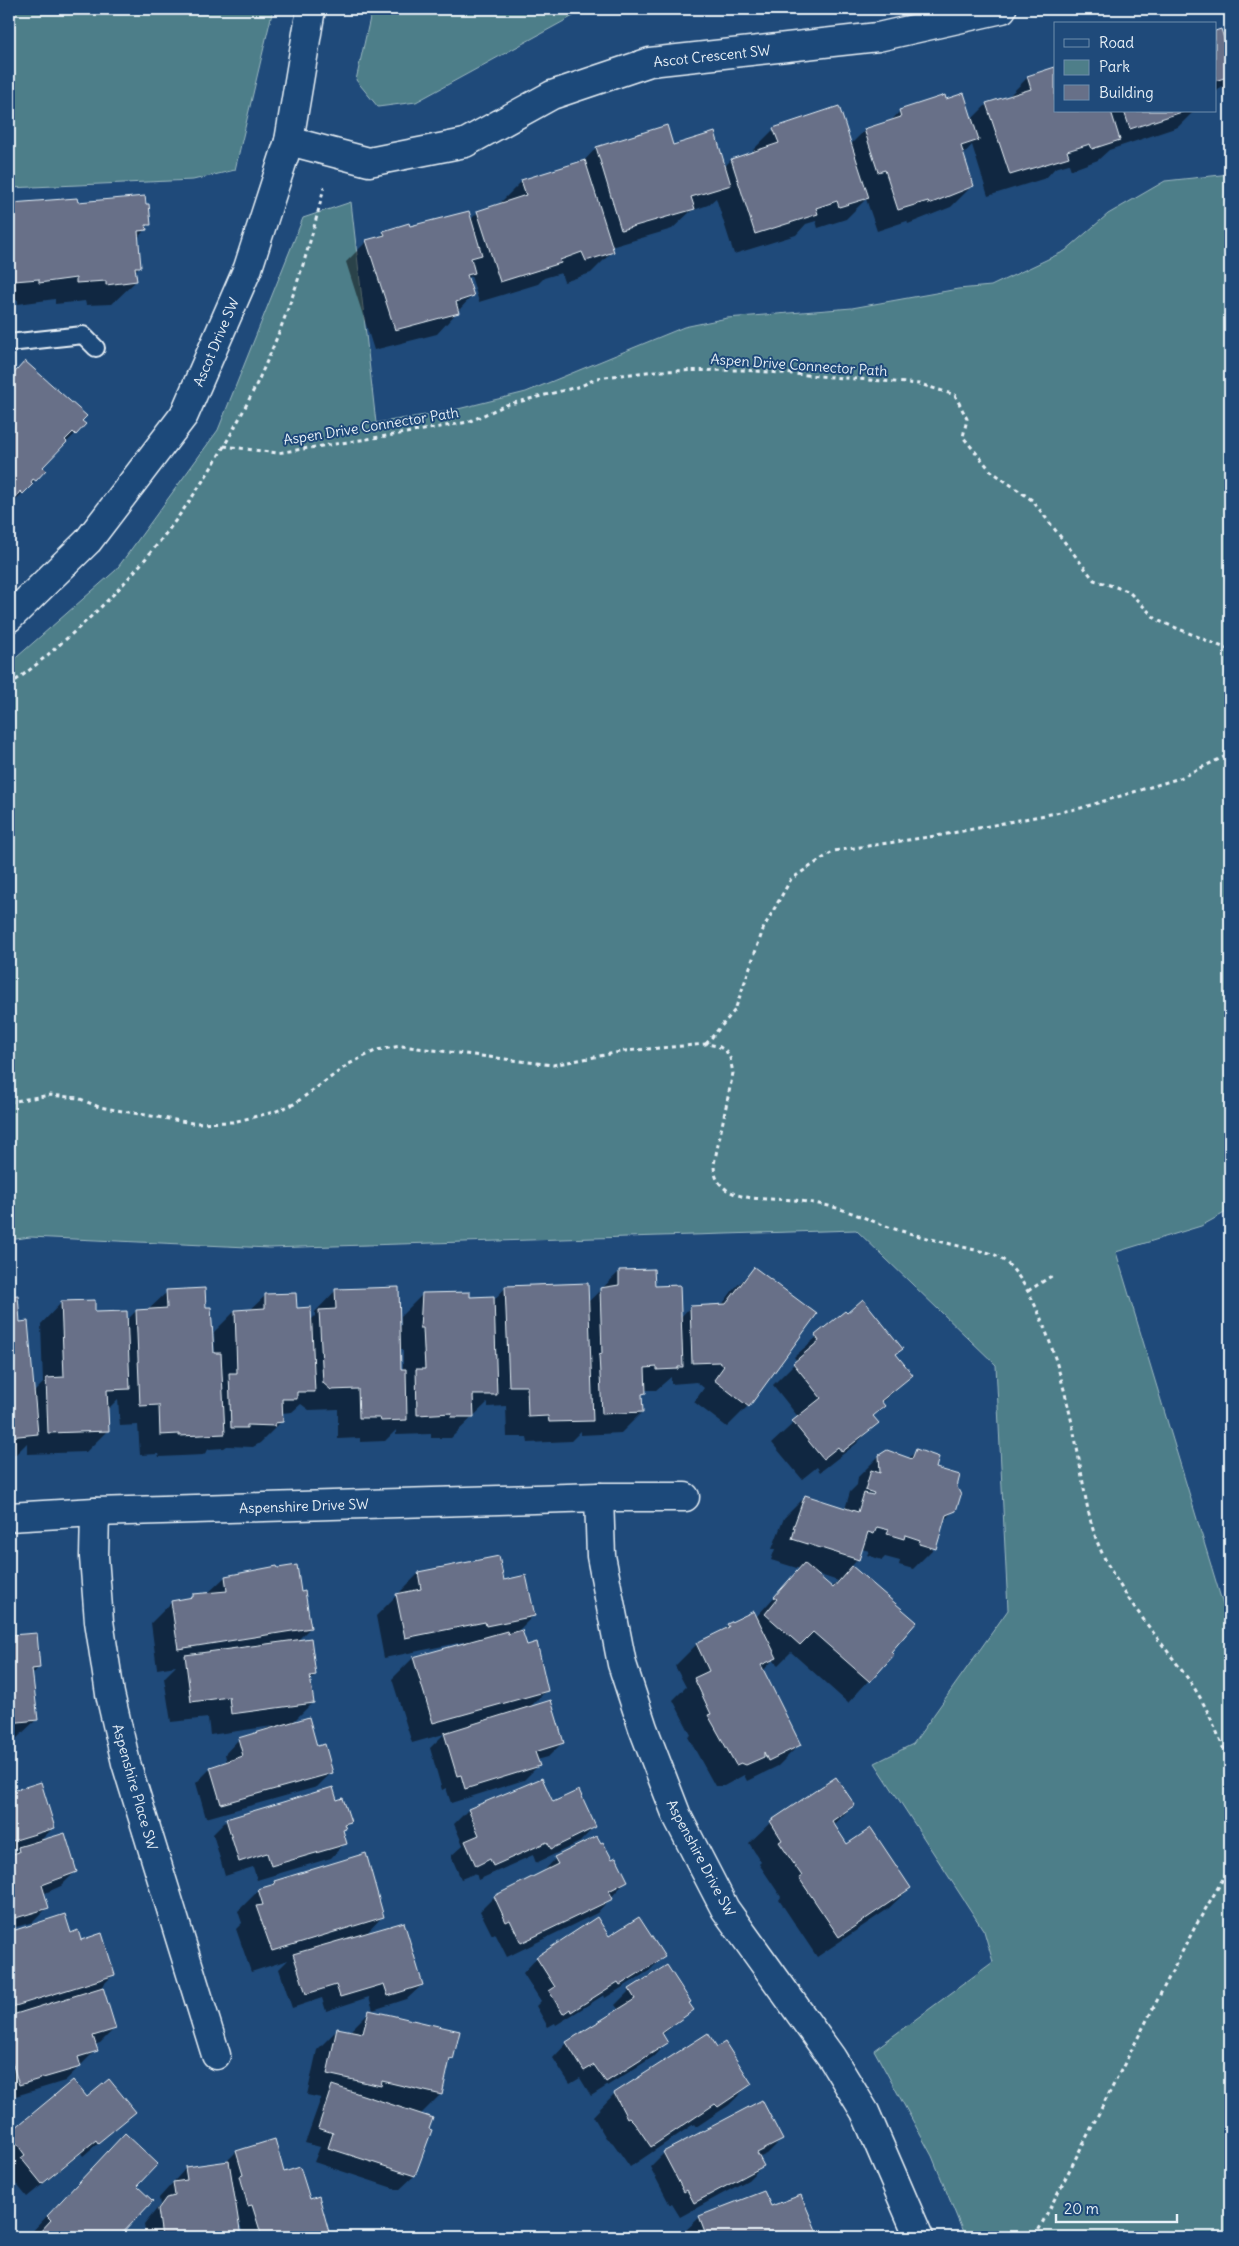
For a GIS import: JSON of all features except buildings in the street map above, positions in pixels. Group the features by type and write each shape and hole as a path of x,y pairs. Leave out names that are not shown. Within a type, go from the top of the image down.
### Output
{"street":[{"name":"Ascot Drive SW","path":"9,618 88,541 184,415 248,268 289,141 311,9"},
{"name":"Ascot Crescent SW","path":"289,141 369,162 466,142 552,95 650,62 878,37 1002,9"},
{"name":"Aspenshire Drive SW","path":"599,1497 601,1556 622,1664 643,1728 677,1816 725,1908 832,2058 865,2112 919,2237"},
{"name":"Aspenshire Drive SW","path":"9,1518 95,1512 599,1497 685,1497"},
{"name":"Aspenshire Place SW","path":"95,1512 94,1557 99,1620 110,1694 126,1763 216,2055"}],"lane":[{"path":"9,342 82,335 96,348"}],"path":[{"name":"Aspen Drive Connector Path","path":"224,446 277,453 412,432 468,422 506,405 581,386 597,378 655,371 743,370 920,384 955,395 967,419 963,438 991,471 1032,500 1094,580 1128,591 1157,620 1230,650"},
{"path":"706,1044 736,1010 764,927 791,878 834,851 942,835 1081,808 1180,778 1230,754"},
{"path":"9,1102 50,1096 78,1098 99,1107 143,1113 192,1123 233,1122 274,1112 294,1104 349,1064 388,1048 407,1047 553,1065 625,1051 706,1044 718,1046 726,1051 732,1066 730,1093 714,1164 714,1175 718,1182 726,1189 734,1193 764,1199 797,1200 838,1208 896,1229 996,1255 1010,1267 1028,1291 1050,1343 1060,1376 1077,1444 1096,1539 1112,1570 1192,1685 1216,1730 1230,1767"},
{"path":"1028,1291 1053,1275"},
{"path":"1035,2237 1195,1927 1230,1867"}],"green space":[{"path":"9,9 273,9 235,170 193,180 9,188"},
{"path":"372,9 586,9 416,102 378,107 356,80"},
{"path":"1230,174 1230,1210 1201,1226 1116,1252 1230,1628 1230,2234 1218,2237 965,2237 932,2156 874,2050 993,1962 984,1931 875,1763 913,1744 1008,1610 996,1365 856,1230 269,1248 30,1237 9,1240 9,664 116,570 218,430 303,218 351,202 376,423 450,411 526,392 684,327 727,318 852,308 958,289 991,286 1065,251 1108,214 1165,181"}]}
